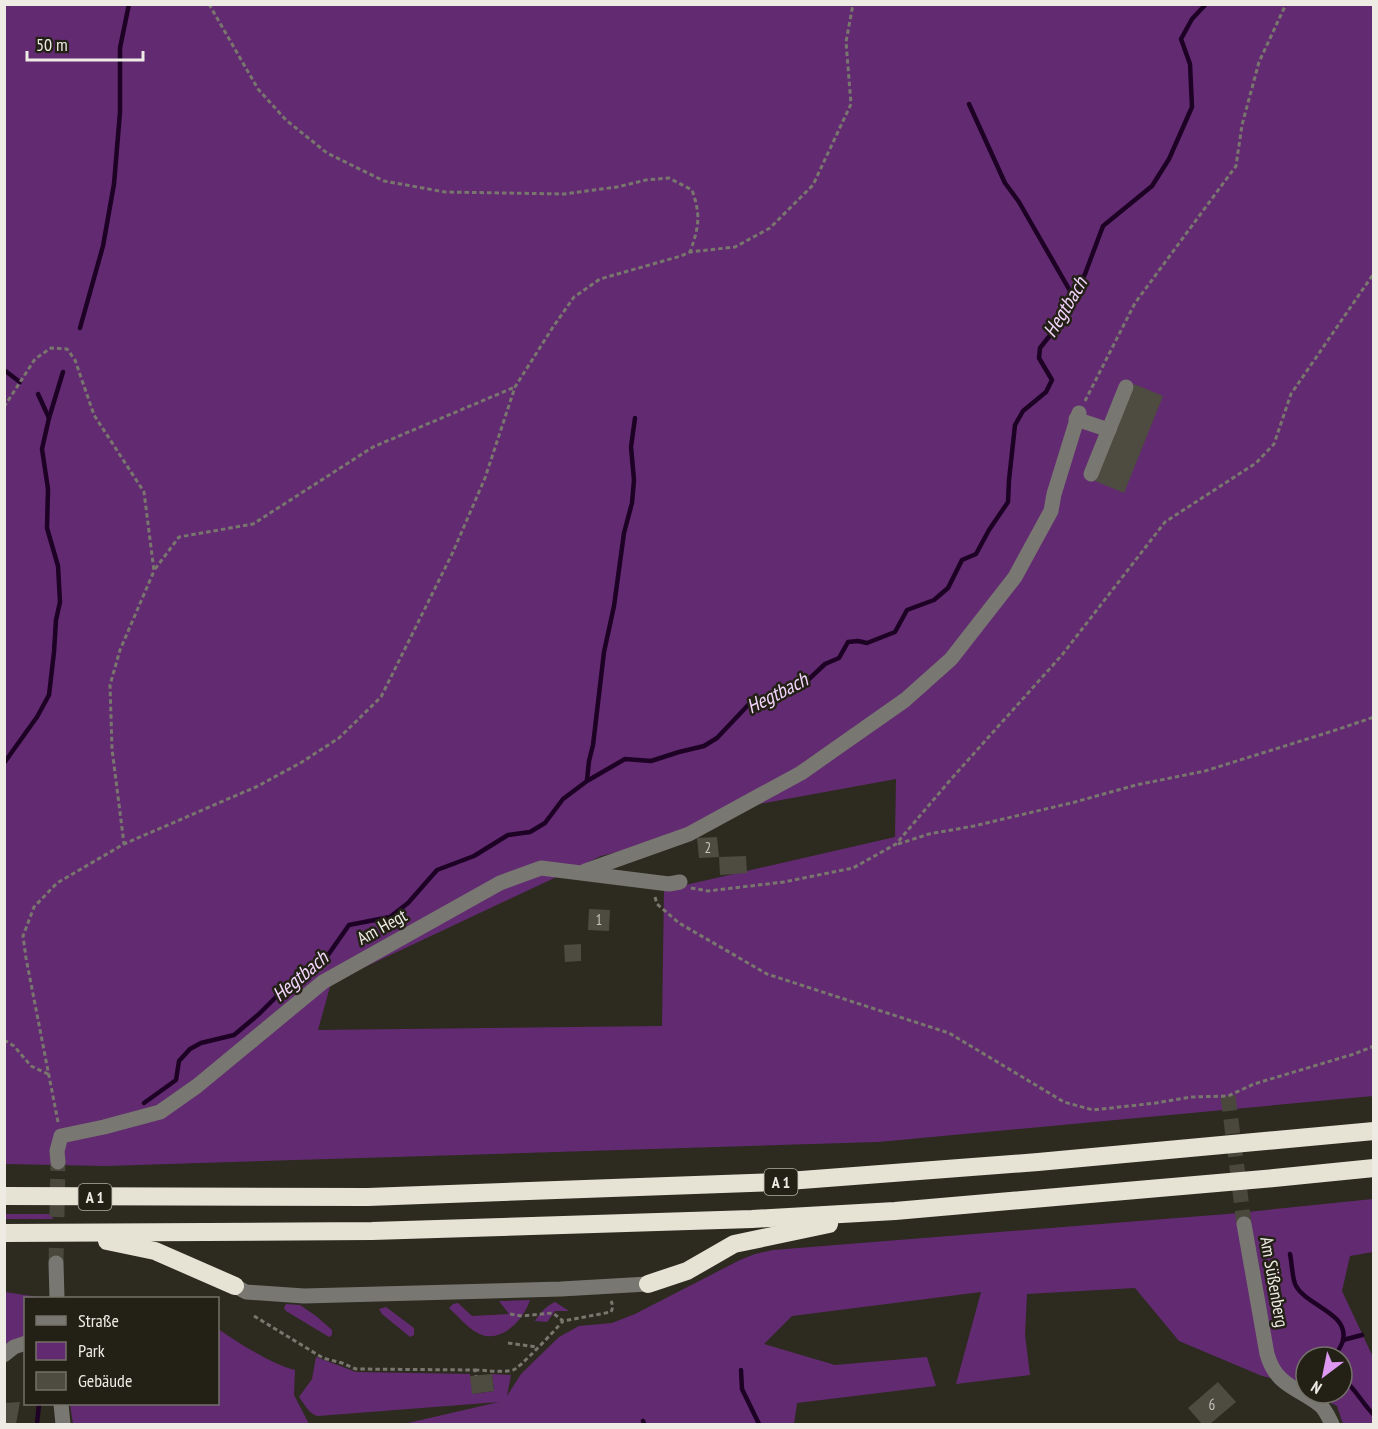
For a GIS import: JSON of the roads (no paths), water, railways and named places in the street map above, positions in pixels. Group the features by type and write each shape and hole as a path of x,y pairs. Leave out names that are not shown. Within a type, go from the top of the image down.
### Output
{"highway":[{"name":"A 1","path":"4,1196 368,1197 775,1182 1050,1161 1374,1131"},
{"name":"A 1","path":"4,1233 383,1231 752,1219 895,1211 1374,1168"},
{"path":"648,1284 687,1271 734,1244 895,1211"},
{"path":"70,1234 155,1251 235,1286"}],"street":[{"path":"1091,474 1126,387"},
{"path":"581,873 689,834 801,773 905,700 951,659 1015,578 1051,511 1078,416 1109,430"},
{"name":"Am Hegt","path":"58,1162 57,1151 61,1136 160,1112 197,1086 324,982 500,884 541,868 649,882 669,884 680,882"},
{"name":"Am Süßenberg","path":"1244,1224 1270,1366 1277,1376 1322,1406 1332,1425"},
{"path":"56,1263 57,1297"},
{"path":"235,1286 246,1292 304,1296 561,1289 648,1284"},
{"path":"4,1355 24,1344"},
{"path":"62,1405 63,1425"}],"waterway":[{"path":"80,328 103,246 114,184 120,112 120,48 129,4"},
{"name":"Hegtbach","path":"144,1103 176,1080 179,1061 190,1049 201,1043 234,1035 259,1014 301,972 328,955 349,925 390,917 408,903 437,870 474,856 508,835 530,832 545,823 563,799 587,781 625,759 651,761 704,746 717,738 750,703 771,696 790,685 808,680 825,664 839,658 848,642 867,643 895,632 907,610 934,600 948,588 962,560 976,554 1008,502 1015,425 1023,411 1046,392 1052,380 1039,358 1040,348 1059,324 1085,274 1103,226 1152,186 1169,159 1192,107 1190,64 1181,39 1192,19 1206,4"},
{"path":"969,104 1005,183 1019,202 1073,296"},
{"path":"4,370 20,382"},
{"path":"4,763 37,717 49,695 56,620 60,602 58,566 47,528 48,489 42,449 63,372"},
{"path":"38,394 49,418"},
{"path":"587,780 604,652 614,606 624,533 632,503 634,480 631,447 635,418"},
{"path":"1290,1254 1296,1286 1301,1293 1334,1316 1340,1323 1343,1331 1341,1345"},
{"path":"1343,1340 1362,1335"},
{"path":"741,1370 742,1389 759,1424"},
{"path":"1354,1391 1374,1415"},
{"name":"Hegtbach","path":"37,1424 39,1405"}],"tunnel":[{"path":"1228,1096 1244,1224"},
{"path":"56,1263 58,1162"}]}
